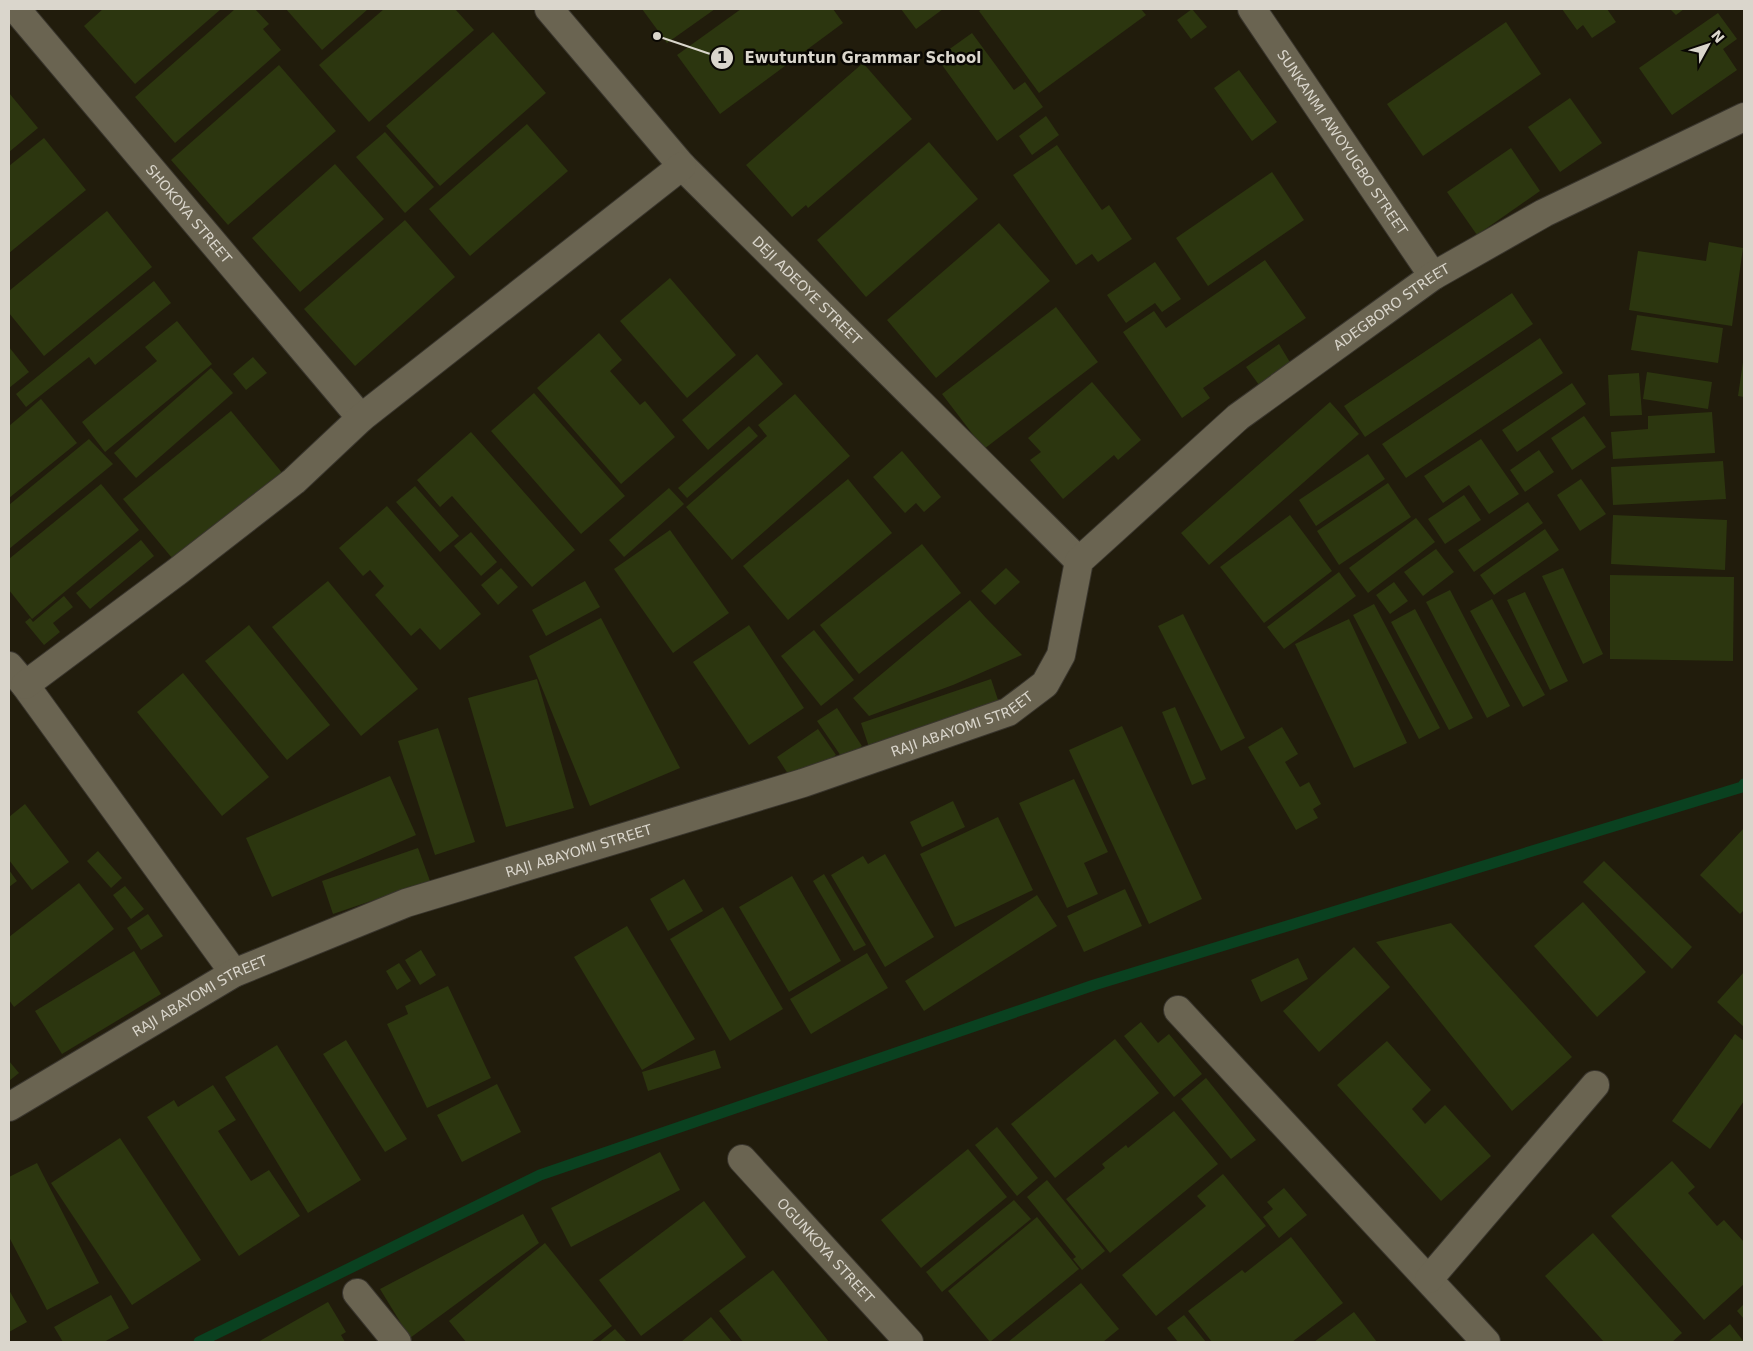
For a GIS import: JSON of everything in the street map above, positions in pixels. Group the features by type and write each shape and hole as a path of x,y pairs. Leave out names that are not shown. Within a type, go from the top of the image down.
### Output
{"street":[{"name":"SHOKOYA STREET","path":"16,9 361,418"},
{"name":"DEJI ADEOYE STREET","path":"549,9 682,166 1079,561"},
{"name":"SUNKANMI AWOYUGBO STREET","path":"1252,9 1433,276"},
{"name":"ADEGBORO STREET","path":"1079,561 1238,417 1433,276 1544,213 1744,117"},
{"path":"234,973 17,676 178,571 294,480 361,418 682,166"},
{"name":"RAJI ABAYOMI STREET","path":"9,1107 234,973 406,903 804,783 1008,712 1045,684 1061,655 1079,561"},
{"path":"1178,1010 1486,1342"},
{"path":"1429,1279 1595,1085"},
{"name":"OGUNKOYA STREET","path":"742,1159 909,1342"},
{"path":"357,1293 397,1342"}],"building":[{"path":"103,9 221,9 135,84 84,26"},
{"path":"235,9 255,9 269,24 263,29 281,50 175,143 135,97"},
{"path":"286,9 368,9 322,50"},
{"path":"384,9 455,9 474,30 369,122 319,65"},
{"path":"642,9 715,9 667,43"},
{"path":"741,9 833,9 843,23 720,114 677,55"},
{"path":"901,9 943,9 916,29"},
{"path":"982,9 1141,9 1146,15 1039,93 979,11"},
{"path":"1192,9 1207,27 1191,39 1177,20"},
{"path":"1562,9 1607,9 1616,22 1592,38 1583,25 1577,30"},
{"path":"1670,9 1684,9 1676,15"},
{"path":"1718,13 1737,39 1723,49 1737,70 1672,115 1639,68"},
{"path":"1506,22 1541,74 1423,156 1387,104"},
{"path":"493,32 546,93 440,186 386,126"},
{"path":"972,33 1014,90 1025,82 1043,107 997,141 937,58"},
{"path":"863,63 912,119 808,208 806,205 792,217 746,165"},
{"path":"279,65 336,131 228,225 171,160"},
{"path":"1239,70 1277,122 1252,141 1214,88"},
{"path":"9,93 38,128 9,152"},
{"path":"1570,98 1602,143 1560,172 1528,127"},
{"path":"1046,116 1059,135 1032,155 1019,136"},
{"path":"527,124 568,171 470,256 429,209"},
{"path":"385,132 434,187 405,213 356,157"},
{"path":"44,138 86,190 9,253 9,166"},
{"path":"929,142 978,199 866,297 817,240"},
{"path":"1057,145 1102,210 1109,205 1132,239 1098,262 1092,254 1076,265 1013,175"},
{"path":"1511,148 1540,191 1477,235 1447,192"},
{"path":"335,164 384,219 300,292 252,238"},
{"path":"1272,172 1304,220 1208,286 1176,238"},
{"path":"107,211 152,267 44,356 9,313 9,291"},
{"path":"405,220 455,277 355,366 304,309"},
{"path":"999,223 1050,281 936,378 887,320"},
{"path":"1709,242 1743,248 1732,326 1629,310 1638,251 1706,261"},
{"path":"1265,260 1306,318 1203,388 1210,398 1182,418 1123,332 1154,311 1166,328"},
{"path":"1155,262 1181,299 1162,312 1155,303 1126,323 1107,295"},
{"path":"670,278 736,355 687,398 620,321"},
{"path":"154,281 171,303 95,365 89,357 26,407 16,394"},
{"path":"1512,293 1533,324 1365,437 1344,406"},
{"path":"1056,307 1098,362 984,449 942,394"},
{"path":"1637,315 1723,328 1718,363 1631,350"},
{"path":"177,321 212,364 105,452 82,422 157,361 145,347"},
{"path":"599,333 622,360 610,371 640,405 645,401 675,437 621,484 537,388"},
{"path":"1540,338 1563,373 1406,478 1382,444"},
{"path":"1279,344 1291,364 1259,385 1246,367"},
{"path":"9,347 29,372 9,388"},
{"path":"757,354 783,384 708,450 682,420"},
{"path":"253,357 267,373 246,390 233,374"},
{"path":"1744,362 1744,397 1738,396"},
{"path":"211,368 233,393 136,478 114,453"},
{"path":"1647,372 1712,382 1708,409 1643,399"},
{"path":"1639,373 1642,415 1610,416 1608,375"},
{"path":"1092,382 1141,440 1118,460 1114,455 1063,499 1030,460 1041,452 1028,438"},
{"path":"1572,383 1586,404 1517,452 1502,430"},
{"path":"534,393 625,496 581,534 491,431"},
{"path":"795,394 850,456 732,560 686,507 767,436 758,425"},
{"path":"41,399 77,443 9,498 9,426"},
{"path":"1330,402 1359,434 1209,565 1181,533"},
{"path":"231,411 288,480 177,564 123,499"},
{"path":"1712,412 1715,453 1613,459 1611,432 1648,429 1648,416"},
{"path":"1584,416 1606,447 1572,470 1551,438"},
{"path":"749,426 758,436 687,498 678,488"},
{"path":"471,432 575,550 532,587 452,496 440,507 417,480"},
{"path":"89,439 113,464 9,549 9,505"},
{"path":"1481,439 1519,494 1489,514 1469,485 1443,503 1424,476"},
{"path":"1539,450 1554,472 1525,492 1510,470"},
{"path":"902,451 941,497 924,512 916,503 905,513 873,477"},
{"path":"1368,454 1385,479 1316,526 1299,500"},
{"path":"1723,461 1726,499 1613,505 1611,467"},
{"path":"848,479 892,533 788,620 743,566"},
{"path":"1581,479 1606,514 1580,531 1557,495"},
{"path":"1388,483 1411,517 1339,565 1317,531"},
{"path":"101,484 139,530 32,619 9,590 9,559"},
{"path":"415,486 459,536 440,552 396,502"},
{"path":"669,488 684,504 624,557 609,540"},
{"path":"1464,495 1481,520 1445,544 1428,519"},
{"path":"1528,502 1543,523 1474,572 1458,550"},
{"path":"387,506 481,614 440,650 420,628 411,636 375,595 384,586 370,570 363,576 339,548"},
{"path":"1290,515 1332,571 1264,623 1220,567"},
{"path":"1613,515 1727,520 1725,570 1611,564"},
{"path":"1416,518 1435,542 1368,593 1349,568"},
{"path":"1545,529 1559,550 1494,595 1480,575"},
{"path":"670,530 729,613 673,653 614,569"},
{"path":"471,532 497,562 481,576 454,546"},
{"path":"141,540 154,556 90,609 76,593"},
{"path":"922,544 961,593 859,674 820,625"},
{"path":"1436,549 1454,572 1423,596 1404,572"},
{"path":"501,568 518,587 498,605 481,585"},
{"path":"1006,568 1020,582 995,605 981,591"},
{"path":"1563,568 1603,654 1583,664 1542,576"},
{"path":"1339,572 1356,596 1284,649 1267,627"},
{"path":"1610,575 1734,577 1733,661 1610,659"},
{"path":"328,581 418,689 361,736 272,627"},
{"path":"585,581 600,607 546,636 532,610"},
{"path":"1394,582 1408,601 1390,614 1376,595"},
{"path":"1450,590 1510,706 1487,718 1426,602"},
{"path":"1525,592 1568,681 1550,690 1507,600"},
{"path":"64,596 73,607 53,623 60,632 44,645 25,622 30,618 33,622"},
{"path":"1492,599 1545,695 1523,707 1470,611"},
{"path":"970,600 1022,655 953,685 869,716 853,698"},
{"path":"1374,604 1440,728 1419,739 1353,615"},
{"path":"1415,609 1473,718 1449,730 1391,622"},
{"path":"1183,614 1245,738 1221,751 1158,626"},
{"path":"601,618 680,768 590,806 529,656"},
{"path":"1349,619 1407,743 1354,768 1295,644"},
{"path":"249,625 330,725 287,760 205,661"},
{"path":"749,625 804,708 749,745 693,662"},
{"path":"814,630 854,680 821,706 781,656"},
{"path":"183,673 269,777 222,816 137,712"},
{"path":"537,679 574,808 506,827 468,698"},
{"path":"991,679 999,703 869,747 861,723"},
{"path":"1175,707 1206,779 1192,785 1162,712"},
{"path":"837,708 862,746 843,759 817,721"},
{"path":"1122,726 1202,899 1149,924 1069,750"},
{"path":"1282,727 1298,754 1285,762 1300,787 1309,782 1321,804 1313,809 1318,818 1296,830 1248,747"},
{"path":"438,728 475,842 435,855 398,741"},
{"path":"818,729 836,755 794,783 777,757"},
{"path":"390,776 416,835 272,897 246,838"},
{"path":"1074,779 1108,852 1084,863 1098,894 1067,908 1019,803"},
{"path":"953,801 965,827 922,847 910,822"},
{"path":"25,804 69,862 32,890 9,860 9,817"},
{"path":"998,817 1033,890 955,927 920,854"},
{"path":"1744,828 1744,910 1740,914 1700,875"},
{"path":"418,848 430,881 333,914 322,881"},
{"path":"98,851 122,878 111,888 87,861"},
{"path":"885,854 934,937 885,967 831,875 863,856 868,864"},
{"path":"1604,861 1692,947 1672,969 1583,882"},
{"path":"9,870 17,881 9,887"},
{"path":"824,874 866,945 854,951 813,881"},
{"path":"792,876 841,961 789,992 739,907"},
{"path":"684,879 703,911 668,931 650,899"},
{"path":"79,883 114,929 14,1007 9,1000 9,937"},
{"path":"125,886 144,909 131,919 113,895"},
{"path":"1125,889 1142,926 1084,952 1067,916"},
{"path":"1037,895 1057,926 924,1011 905,981"},
{"path":"1583,902 1646,972 1597,1017 1534,946"},
{"path":"723,907 783,1009 730,1041 670,939"},
{"path":"148,914 163,936 141,950 127,928"},
{"path":"1451,923 1572,1057 1512,1111 1376,942"},
{"path":"627,926 695,1039 642,1070 574,957"},
{"path":"1354,947 1390,987 1319,1052 1283,1011"},
{"path":"421,950 436,975 420,985 405,960"},
{"path":"134,951 161,994 62,1054 35,1011"},
{"path":"867,953 888,988 811,1034 790,999"},
{"path":"1298,958 1308,979 1261,1002 1251,980"},
{"path":"399,963 411,981 397,990 386,971"},
{"path":"1744,972 1744,1027 1717,1002"},
{"path":"448,986 491,1078 427,1108 387,1024 408,1014 405,1006"},
{"path":"1141,1022 1158,1043 1169,1034 1202,1074 1174,1097 1124,1036"},
{"path":"1735,1034 1744,1041 1744,1101 1710,1149 1672,1121"},
{"path":"1115,1039 1159,1093 1055,1178 1011,1124"},
{"path":"346,1040 407,1139 385,1152 323,1054"},
{"path":"1387,1041 1431,1090 1412,1109 1425,1124 1445,1105 1491,1156 1441,1201 1337,1085"},
{"path":"277,1045 361,1180 308,1213 225,1077"},
{"path":"715,1050 721,1068 648,1091 642,1072"},
{"path":"9,1061 19,1073 9,1081"},
{"path":"1206,1078 1256,1140 1231,1159 1181,1099"},
{"path":"497,1084 521,1132 462,1162 437,1115"},
{"path":"213,1085 236,1120 218,1131 251,1181 269,1170 300,1216 239,1256 147,1117 174,1100 178,1107"},
{"path":"1174,1111 1218,1164 1110,1253 1066,1199 1105,1168 1102,1164 1126,1145 1128,1148"},
{"path":"997,1127 1038,1178 1017,1196 975,1145"},
{"path":"120,1138 201,1260 132,1305 51,1183"},
{"path":"968,1149 1007,1197 921,1268 881,1220"},
{"path":"660,1152 680,1190 571,1247 551,1208"},
{"path":"1672,1161 1695,1187 1688,1193 1717,1226 1724,1220 1744,1242 1744,1284 1704,1320 1611,1216"},
{"path":"37,1163 99,1283 47,1310 9,1237 9,1177"},
{"path":"1223,1174 1266,1226 1156,1316 1122,1275 1206,1206 1197,1196"},
{"path":"1047,1180 1105,1251 1082,1270 1073,1259 1076,1257 1027,1197"},
{"path":"1284,1188 1307,1215 1279,1238 1263,1217 1273,1209 1267,1202"},
{"path":"1014,1200 1031,1219 942,1292 926,1272"},
{"path":"704,1201 746,1257 641,1336 599,1280"},
{"path":"523,1214 539,1243 410,1338 380,1289"},
{"path":"1037,1217 1079,1269 990,1342 948,1291"},
{"path":"1593,1233 1682,1333 1672,1342 1604,1342 1545,1276"},
{"path":"1291,1237 1343,1303 1292,1342 1212,1342 1188,1311 1242,1270 1245,1273"},
{"path":"545,1243 612,1326 591,1342 466,1342 449,1321"},
{"path":"773,1270 829,1342 743,1342 719,1311"},
{"path":"1081,1283 1119,1329 1103,1342 1008,1342"},
{"path":"9,1290 27,1322 9,1332"},
{"path":"111,1295 129,1328 104,1342 63,1342 54,1327"},
{"path":"328,1302 346,1332 341,1335 345,1342 258,1342"},
{"path":"1744,1304 1744,1319 1737,1311"},
{"path":"1354,1312 1377,1342 1314,1342"},
{"path":"1184,1315 1206,1342 1178,1342 1167,1328"},
{"path":"711,1317 732,1342 681,1342"},
{"path":"1730,1324 1744,1342 1708,1342"},
{"path":"615,1329 627,1342 599,1342"}],"waterway":[{"path":"199,1342 540,1175 1094,985 1742,787 1744,784"}],"place":[{"name":"Ewutuntun Grammar School","path":"657,36"}]}
